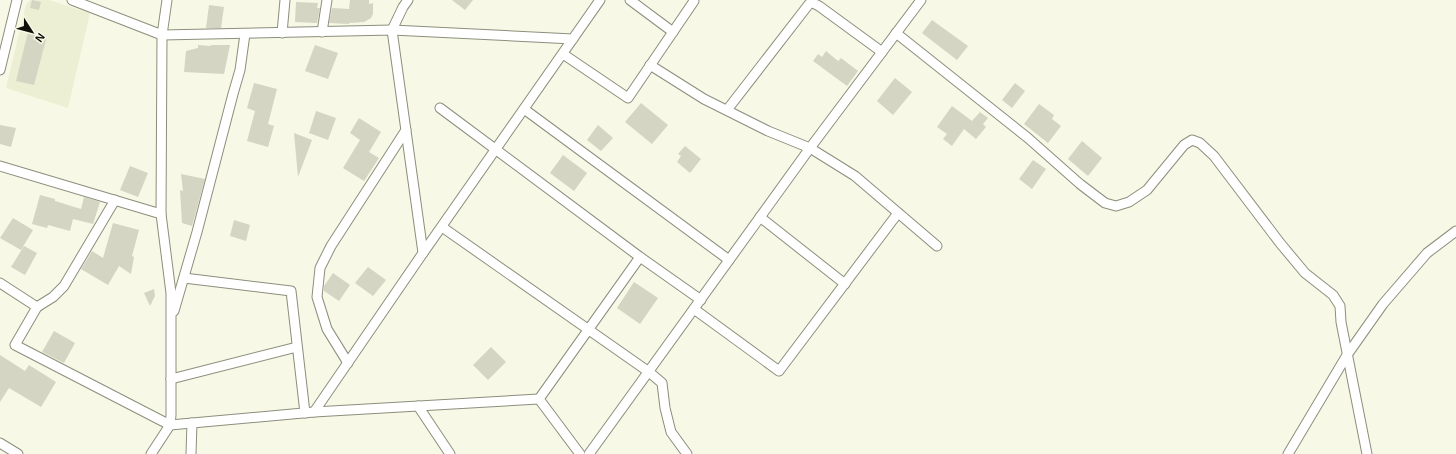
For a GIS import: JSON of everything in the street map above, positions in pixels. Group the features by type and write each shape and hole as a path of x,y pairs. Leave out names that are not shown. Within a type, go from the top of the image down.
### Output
{"street":[{"path":"0,70 17,0"},
{"path":"72,0 162,35 392,30 573,39"},
{"path":"151,454 170,425 171,415 171,294 161,214 162,35 168,0"},
{"path":"282,33 285,0"},
{"path":"322,32 327,0"},
{"path":"408,0 392,30 423,253"},
{"path":"310,412 348,363 600,0"},
{"path":"630,0 673,32"},
{"path":"589,454 810,148 921,0"},
{"path":"562,54 628,98 694,1"},
{"path":"727,110 809,4 813,3 819,6 882,52"},
{"path":"896,33 1028,138 1080,184 1105,203 1116,206 1129,202 1147,190 1184,145 1192,140 1200,143 1214,156 1305,273 1333,294 1340,306 1341,322 1367,454"},
{"path":"171,322 199,225 240,70 245,34"},
{"path":"650,65 704,99 768,131 810,148 855,176 937,246"},
{"path":"440,108 700,300"},
{"path":"524,109 729,260"},
{"path":"348,363 327,329 317,297 320,268 331,246 406,130"},
{"path":"0,166 161,214"},
{"path":"115,200 64,286 53,297 37,307 15,345 170,425 310,412 539,399"},
{"path":"694,309 779,370 898,213"},
{"path":"760,217 845,284"},
{"path":"442,227 649,372 662,383 665,408 671,432 687,454"},
{"path":"1288,454 1348,355 1382,304 1427,253 1456,231"},
{"path":"539,399 640,257"},
{"path":"184,278 291,291 297,347 310,412"},
{"path":"0,283 37,307"},
{"path":"171,379 297,347"},
{"path":"539,399 580,454"},
{"path":"418,406 450,454"},
{"path":"190,454 192,423"},
{"path":"0,443 18,454"}],"shaded area":[{"path":"30,0 49,0 90,13 68,108 6,88 26,5"}],"building":[{"path":"32,0 41,2 39,10 30,8"},
{"path":"350,0 369,0 369,4 373,3 373,14 371,18 364,22 349,24 329,23 332,8 349,9"},
{"path":"452,0 473,0 465,10"},
{"path":"296,2 318,3 317,8 320,8 317,23 295,22"},
{"path":"209,5 224,7 221,28 206,28"},
{"path":"932,20 968,46 957,60 922,33"},
{"path":"28,32 47,36 34,85 16,81"},
{"path":"198,45 230,45 224,74 184,72 186,51 198,48"},
{"path":"315,45 338,53 328,79 305,71"},
{"path":"826,51 838,61 841,58 858,71 847,86 813,61 818,54 822,57"},
{"path":"895,78 912,92 893,115 877,101"},
{"path":"254,83 277,89 268,124 274,126 268,147 247,141 255,111 247,108"},
{"path":"1015,83 1025,91 1012,108 1002,100"},
{"path":"641,103 668,125 652,144 625,122"},
{"path":"1039,104 1054,115 1052,119 1061,126 1048,143 1024,124"},
{"path":"952,106 972,121 980,112 988,118 983,124 986,127 976,139 964,129 952,146 943,139 947,134 937,127"},
{"path":"316,111 336,118 328,140 309,133"},
{"path":"359,118 381,132 369,152 379,158 364,181 343,168 360,140 350,133"},
{"path":"0,125 16,128 11,147 0,144"},
{"path":"598,125 613,138 601,151 587,140"},
{"path":"294,133 312,140 298,177"},
{"path":"1082,141 1102,158 1088,176 1068,159"},
{"path":"685,146 701,159 690,173 677,162 681,156 678,154"},
{"path":"563,155 587,173 574,191 550,173"},
{"path":"1033,160 1046,169 1032,189 1019,179"},
{"path":"130,166 148,173 138,197 120,190"},
{"path":"181,174 205,179 192,226 182,223 180,190 183,191"},
{"path":"40,195 81,209 84,197 100,202 93,224 73,219 70,231 48,225 47,228 32,224"},
{"path":"13,218 33,230 21,250 0,238"},
{"path":"234,220 250,225 246,241 230,236"},
{"path":"113,223 139,230 132,256 134,257 131,274 119,266 108,285 81,269 92,251 103,258"},
{"path":"24,246 37,253 25,275 11,267"},
{"path":"368,267 386,280 373,296 355,283"},
{"path":"333,273 350,285 339,301 324,291 324,286"},
{"path":"634,282 658,298 640,324 617,308"},
{"path":"154,289 155,296 150,306 144,293"},
{"path":"54,331 75,343 64,363 42,352"},
{"path":"491,347 506,362 488,380 473,365"},
{"path":"0,355 25,371 29,365 56,382 41,407 9,388 0,402"}]}
